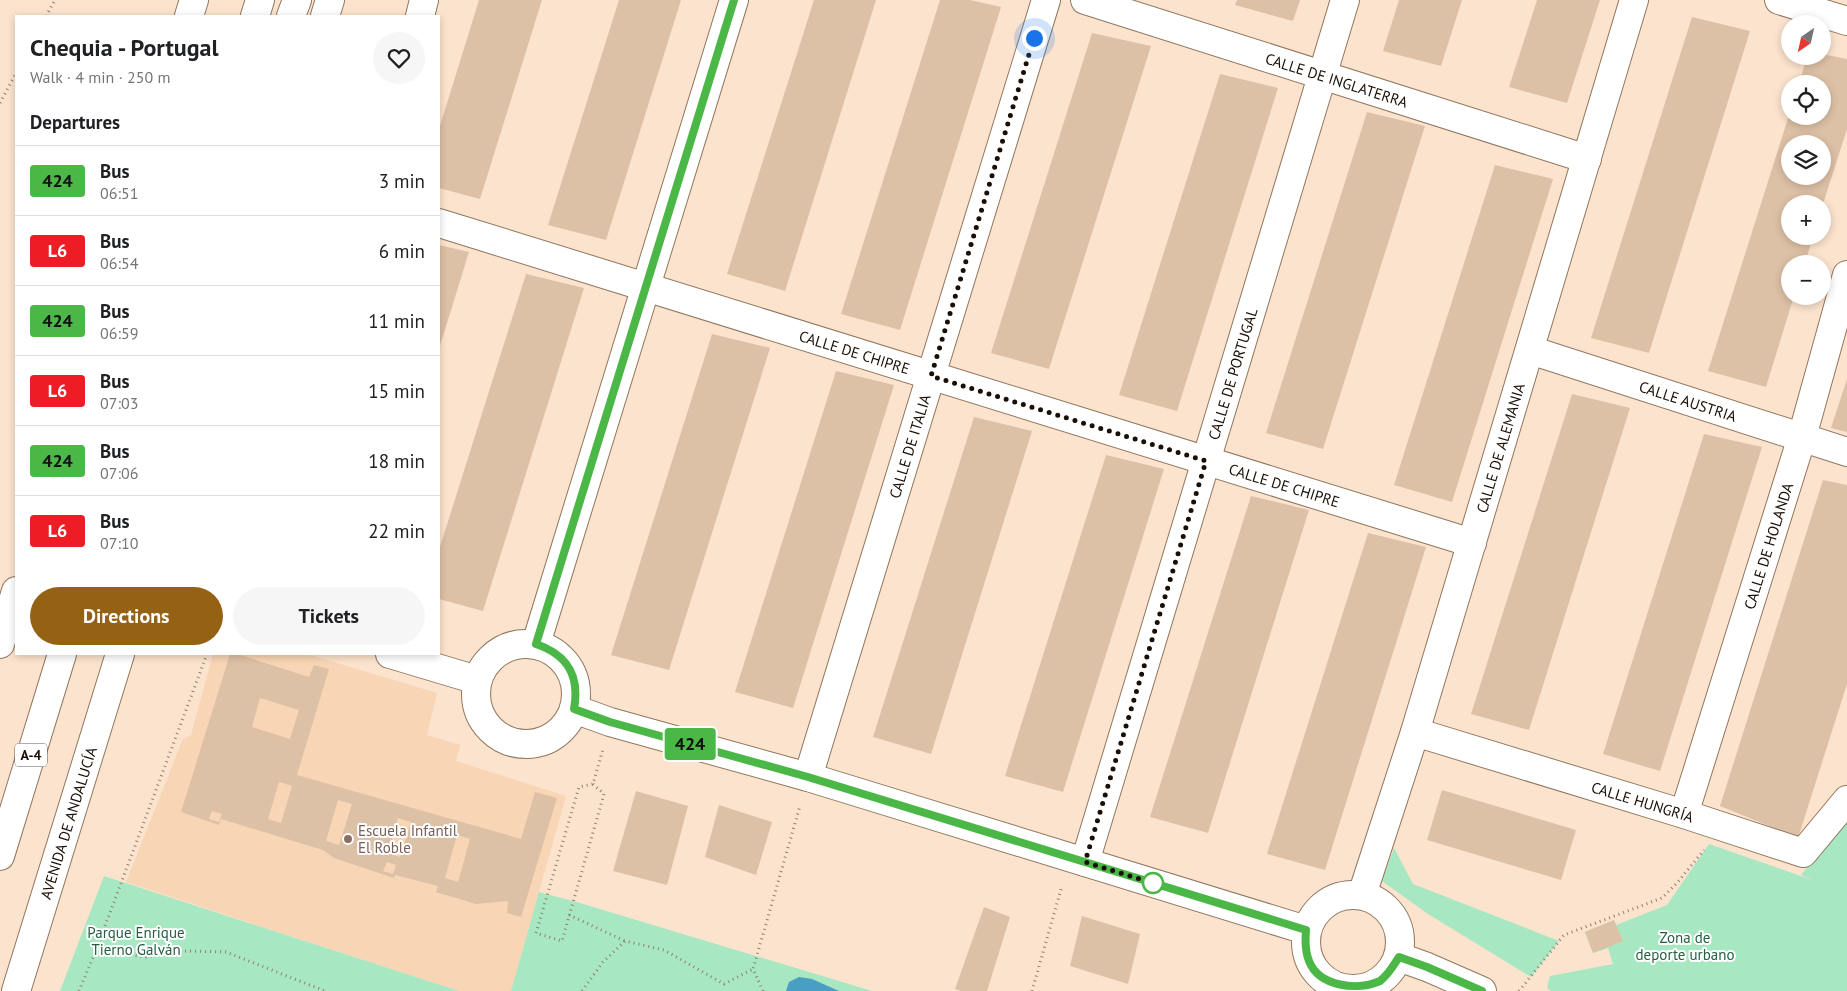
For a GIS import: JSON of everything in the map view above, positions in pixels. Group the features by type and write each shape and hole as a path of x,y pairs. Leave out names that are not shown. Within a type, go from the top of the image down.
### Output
{"main road":[{"path":"189,15 194,0"},
{"path":"256,15 260,0"},
{"path":"291,15 297,0"},
{"path":"325,15 330,0"},
{"path":"420,15 424,0"},
{"path":"536,644 734,0"},
{"name":"CALLE DE ITALIA","path":"808,777 1046,0"},
{"name":"CALLE DE INGLATERRA","path":"1086,0 1587,159"},
{"name":"CALLE DE PORTUGAL","path":"1077,860 1206,461 1345,0"},
{"name":"CALLE DE ALEMANIA","path":"1362,895 1415,732 1634,0"},
{"path":"1779,0 1847,21"},
{"name":"CALLE DE CHIPRE","path":"440,223 1472,543"},
{"name":"CALLE DE HOLANDA","path":"1684,814 1802,437 1847,276"},
{"name":"CALLE AUSTRIA","path":"1530,350 1847,452"},
{"path":"0,644 15,593"},
{"path":"520,644 536,644 549,649 570,668 575,681 574,709 563,727 547,740 533,744 519,744 505,740 488,726 478,708 477,680 483,666 493,655 506,648 520,644"},
{"name":"A-4","path":"0,856 62,655"},
{"name":"AVENIDA DE ANDALUCÍA","path":"16,991 120,655"},
{"path":"393,655 477,680"},
{"path":"574,709 610,722 808,777 1306,930"},
{"name":"CALLE HUNGRÍA","path":"1415,732 1723,826 1803,853 1847,800"},
{"path":"1348,894 1362,895 1377,901 1389,912 1398,925 1401,941 1399,957 1391,971 1379,983 1364,989 1348,990 1332,985 1319,976 1309,962 1305,946 1306,930 1312,917 1321,906 1334,898 1348,894"},
{"path":"1399,957 1482,991"}],"path":[{"path":"47,15 55,0"},
{"path":"0,103 15,75"},
{"path":"79,991 207,655"},
{"path":"593,784 610,722"},
{"path":"762,990 753,969 808,777"},
{"path":"593,784 604,794 562,941 536,933 579,787 593,784"},
{"path":"1519,991 1564,935 1662,898 1677,883 1723,826"},
{"path":"1032,991 1077,860"},
{"path":"569,915 625,941 664,950 724,984 753,969"},
{"path":"582,991 603,962 625,941"},
{"path":"96,950 146,957 187,951 226,952 325,991"}],"shaded area":[{"name":"Escuela Infantil El Roble","path":"213,655 310,655 437,693 427,735 460,745 456,761 566,796 511,991 459,991 126,882 183,739 191,735"}],"green space":[{"name":"Zona de deporte urbano","path":"1847,819 1847,991 1551,991 1547,988 1550,976 1613,964 1608,948 1593,953 1585,932 1614,920 1616,925 1667,905 1709,844 1812,880 1801,875"},
{"path":"1394,848 1413,884 1559,941 1531,977 1428,914 1382,881"},
{"name":"Parque Enrique Tierno Galván","path":"104,876 459,991 60,991"},
{"path":"539,892 580,903 872,991 511,991"}],"water":[{"path":"799,977 812,979 839,991 786,991 789,982"}],"building":[{"path":"479,0 542,0 480,199 440,188 440,126"},
{"path":"619,0 681,0 606,240 548,225"},
{"path":"814,0 876,0 785,291 727,274"},
{"path":"940,0 970,0 1001,7 900,330 841,314"},
{"path":"1237,0 1300,0 1293,21 1235,5"},
{"path":"1399,0 1462,0 1441,66 1383,51"},
{"path":"1537,0 1600,0 1567,103 1509,87"},
{"path":"1692,17 1750,31 1649,353 1591,338"},
{"path":"1092,33 1151,46 1049,369 991,353"},
{"path":"1831,56 1847,59 1847,129 1831,179 1831,135 1783,135 1786,125 1831,125 1831,75 1802,75 1804,65 1831,65"},
{"path":"1220,74 1278,88 1177,411 1119,395"},
{"path":"1367,112 1425,126 1323,449 1266,433"},
{"path":"1781,140 1781,185 1829,185 1826,195 1781,195 1781,245 1810,245 1808,255 1781,255 1781,305 1791,305 1766,387 1708,371"},
{"path":"1495,165 1553,179 1452,502 1394,485"},
{"path":"440,245 469,252 440,346"},
{"path":"526,274 584,288 483,611 440,599 440,547"},
{"path":"712,334 770,348 669,670 611,655"},
{"path":"836,371 894,385 793,708 735,692"},
{"path":"1847,379 1847,432 1831,428"},
{"path":"1572,394 1630,408 1529,730 1471,714"},
{"path":"974,417 1032,431 931,754 873,737"},
{"path":"1704,434 1762,447 1660,771 1603,754"},
{"path":"1106,455 1164,469 1063,792 1005,776"},
{"path":"1823,480 1847,485 1847,684 1798,838 1720,806"},
{"path":"1251,496 1309,510 1208,833 1150,817"},
{"path":"1368,533 1426,547 1325,870 1267,854"},
{"path":"230,655 240,655 309,677 314,665 329,669 297,775 521,839 535,792 557,798 521,917 507,913 508,901 476,904 436,892 438,886 395,875 394,878 334,858 323,850 221,819 219,825 181,812","holes":["260,698 299,710 290,739 252,727","279,782 292,786 281,823 268,819","338,800 352,804 339,845 326,841","212,811 222,814 219,822 209,819","398,818 411,822 400,857 388,853","457,835 470,839 458,882 445,878","387,862 396,865 393,874 383,871"]},
{"path":"1442,790 1576,830 1561,880 1427,840"},
{"path":"636,791 688,806 667,885 613,871"},
{"path":"719,805 772,822 756,875 705,857"},
{"path":"984,907 1010,917 987,991 961,991 955,989"},
{"path":"1082,916 1140,934 1128,984 1070,966"},
{"path":"1614,920 1623,941 1593,953 1585,932"}],"bus line":[{"name":"424","path":"734,0 536,644 549,649 570,668 575,681 574,709 610,722 808,777 1306,930 1305,946 1309,962 1319,976 1332,985 1348,990 1364,989 1379,983 1391,971 1399,957 1482,991"}],"place":[{"name":"Escuela Infantil El Roble","path":"348,839"}],"route":[{"path":"1034,38 931,376 1206,461 1085,862 1156,884 1153,883"}]}
